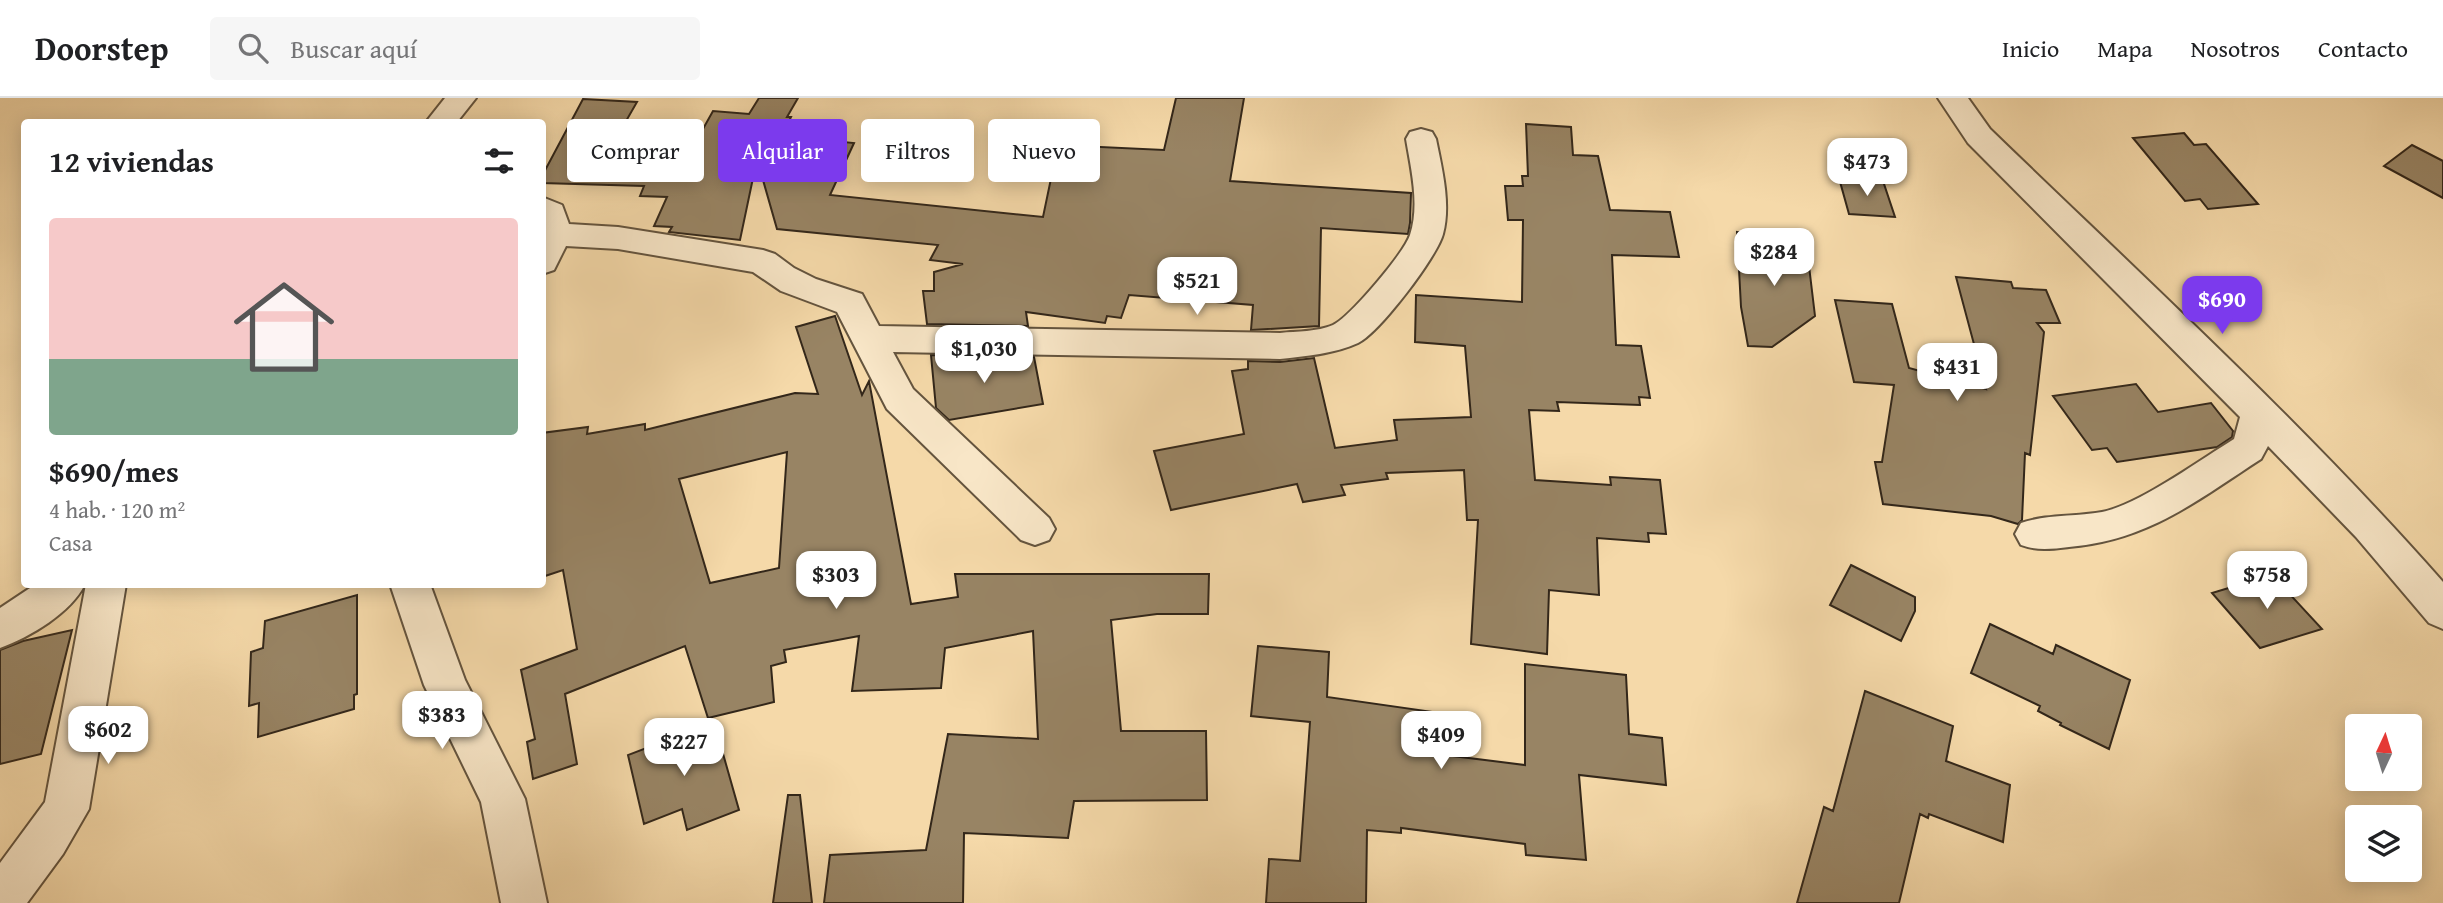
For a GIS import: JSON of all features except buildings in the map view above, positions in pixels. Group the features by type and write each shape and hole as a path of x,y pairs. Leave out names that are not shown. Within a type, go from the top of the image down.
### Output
{"street":[{"path":"444,119 461,98"},
{"path":"1953,98 1979,136 2191,344 2370,526 2443,611"},
{"path":"872,340 1280,346 1324,341 1354,329 1418,252 1426,237 1431,188 1421,139"},
{"path":"547,234 618,238 763,262 779,277 850,303 872,340 900,399 1035,529"},
{"path":"2035,534 2103,528 2143,514 2248,449 2256,432 2259,416"},
{"path":"0,630 47,600 60,588"},
{"path":"0,901 47,839 65,809 105,588"},
{"path":"411,588 445,685 503,799 524,903"}]}
